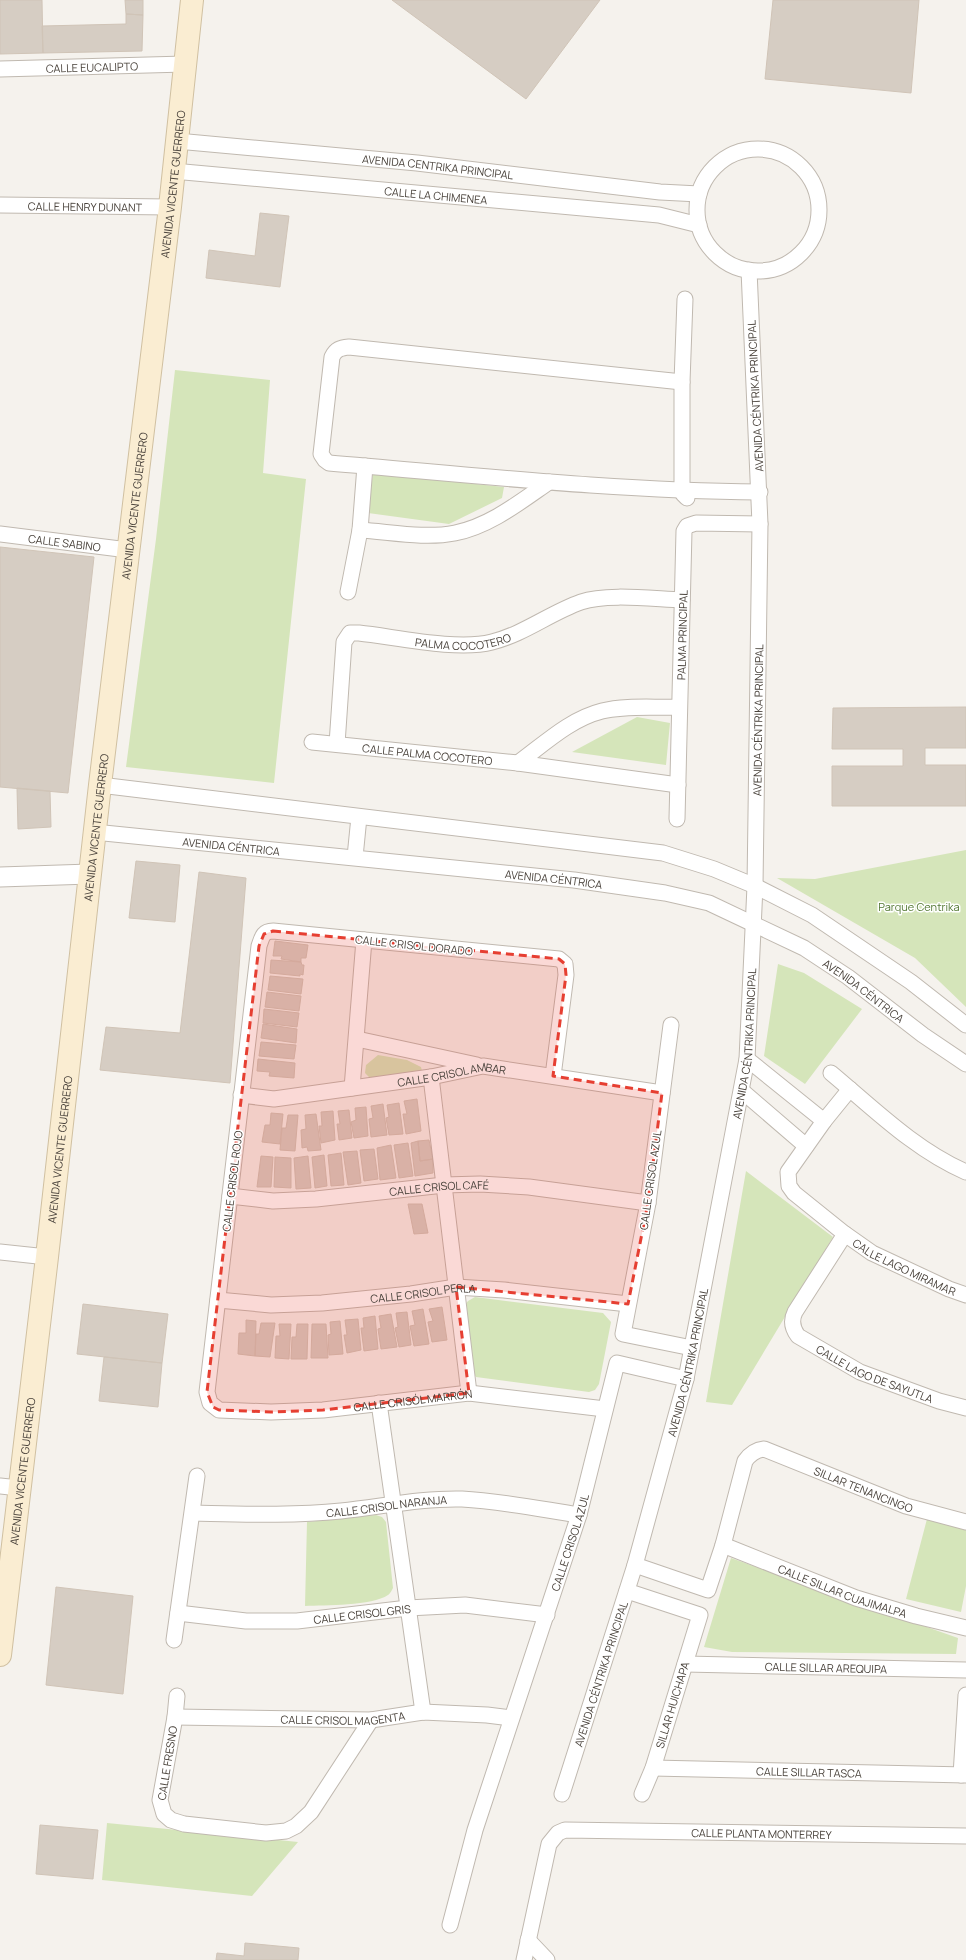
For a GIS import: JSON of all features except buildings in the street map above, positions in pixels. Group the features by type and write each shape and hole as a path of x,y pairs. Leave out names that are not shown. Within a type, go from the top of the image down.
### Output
{"main road":[{"name":"AVENIDA VICENTE GUERRERO","path":"0,1655 10,1487 47,1256 94,832 170,207 192,0"}],"street":[{"name":"CALLE EUCALIPTO","path":"0,69 185,64"},
{"name":"AVENIDA CENTRIKA PRINCIPAL","path":"177,140 416,163 660,192 699,194"},
{"path":"762,148 781,152 797,162 810,176 818,193 820,211 817,230 808,246 795,260 778,268 760,271 739,268 721,259 707,244 699,225 697,210 699,194 705,180 714,167 726,157 744,150 762,148"},
{"name":"CALLE LA CHIMENEA","path":"173,171 659,215 699,225"},
{"name":"CALLE HENRY DUNANT","path":"0,205 170,207"},
{"name":"AVENIDA CÉNTRIKA PRINCIPAL","path":"562,1794 628,1591 686,1379 747,1059 755,886 760,524 760,496 749,270"},
{"path":"682,491 682,382 685,299"},
{"path":"682,382 349,347 340,348 335,351 332,357 321,454 329,463 549,482 760,496"},
{"path":"348,592 360,530 366,466"},
{"path":"360,530 427,535 455,533 477,527 493,519 549,482"},
{"name":"PALMA PRINCIPAL","path":"677,818 683,535 687,526 696,523 760,524"},
{"name":"CALLE SABINO","path":"0,534 128,550"},
{"name":"PALMA COCOTERO","path":"337,744 344,642 350,633 447,644 472,645 492,642 517,633 557,612 583,602 611,598 682,600"},
{"path":"518,763 571,724 602,711 625,708 679,707"},
{"name":"CALLE PALMA COCOTERO","path":"312,742 518,763 678,785"},
{"path":"100,785 663,853 714,869 755,886 812,915 910,982 966,1025"},
{"path":"355,857 359,817"},
{"name":"AVENIDA CÉNTRICA","path":"94,832 574,880 665,892 709,903 804,948 841,973 923,1035 966,1064"},
{"path":"0,876 90,874"},
{"name":"CALLE CRISOL DORADO","path":"259,946 264,934 269,931 558,959 565,964 566,975 553,1076"},
{"path":"352,1088 364,940"},
{"name":"CALLE CRISOL ROJO","path":"219,1410 210,1403 207,1392 259,946"},
{"name":"CALLE CRISOL AZUL","path":"671,1025 648,1203 623,1334 692,1348"},
{"path":"357,1039 483,1066"},
{"path":"747,1059 824,1121"},
{"name":"CALLE CRISOL AMBAR","path":"241,1095 274,1098 431,1077 483,1066 662,1094"},
{"path":"831,1073 902,1132 934,1155 966,1172"},
{"path":"431,1077 469,1393"},
{"name":"CALLE LAGO MIRAMAR","path":"850,1089 824,1121 788,1172 789,1186 794,1193 845,1234 872,1253 949,1290 966,1295"},
{"path":"742,1091 806,1146"},
{"name":"CALLE CRISOL CAFÉ","path":"230,1196 273,1202 316,1199 444,1185 480,1184 529,1187 648,1203"},
{"name":"CALLE LAGO MIRAMAR","path":"793,1325 795,1312 845,1234"},
{"path":"0,1252 47,1256"},
{"name":"CALLE CRISOL PERLA","path":"218,1300 271,1305 322,1303 411,1294 456,1287 504,1290 628,1304"},
{"name":"CALLE LAGO DE SAYUTLA","path":"793,1325 798,1336 860,1372 939,1401 966,1408"},
{"name":"CALLE CRISOL AZUL","path":"450,1924 474,1830 579,1516 617,1363 686,1379"},
{"name":"CALLE CRISÓL MARRÓN","path":"219,1410 278,1412 323,1410 469,1393 605,1409"},
{"path":"379,1403 395,1504 423,1712"},
{"name":"SILLAR TENANCINGO","path":"723,1545 745,1462 750,1454 758,1449 764,1449 906,1506 966,1522"},
{"path":"174,1640 197,1476"},
{"name":"CALLE CRISOL NARANJA","path":"193,1513 263,1515 312,1513 428,1500 461,1499 506,1503 579,1516"},
{"path":"635,1565 708,1590 723,1545"},
{"name":"CALLE SILLAR CUAJIMALPA","path":"723,1545 856,1598 916,1616 966,1628"},
{"name":"SILLAR HUICHAPA","path":"628,1591 700,1615 653,1768 642,1794"},
{"name":"CALLE CRISOL GRIS","path":"178,1613 246,1621 297,1621 408,1608 465,1605 547,1615"},
{"name":"CALLE SILLAR AREQUIPA","path":"685,1664 966,1670"},
{"path":"963,1775 966,1695"},
{"name":"CALLE FRESNO","path":"177,1696 175,1717 161,1790 161,1809 171,1820 184,1824 266,1833 286,1831 296,1826 311,1812 371,1720"},
{"name":"CALLE CRISOL MAGENTA","path":"175,1717 371,1720 423,1712 487,1715 511,1718"},
{"name":"CALLE SILLAR TASCA","path":"653,1768 963,1775"},
{"name":"CALLE PLANTA MONTERREY","path":"528,1940 549,1844 558,1833 575,1829 966,1836"},
{"path":"524,1960 528,1940"},
{"path":"528,1940 546,1960"}],"highlighted area":[{"path":"273,931 559,959 565,964 566,975 553,1076 662,1093 648,1203 628,1304 456,1287 469,1393 323,1410 271,1412 219,1410 213,1407 207,1392 259,946 264,934"}],"green space":[{"path":"175,370 270,380 263,473 306,479 274,783 126,767 156,539"},
{"path":"373,473 504,487 502,498 449,524 368,513"},
{"path":"637,717 670,723 666,765 572,752"},
{"name":"Parque Centrika","path":"966,850 966,1007 915,958 777,878 815,879"},
{"path":"778,964 804,973 862,1009 805,1084 764,1056"},
{"path":"378,1055 407,1060 421,1067 422,1071 418,1075 372,1080 365,1073 366,1065"},
{"path":"746,1171 833,1237 732,1405 706,1402"},
{"path":"475,1297 603,1313 611,1322 599,1384 595,1390 589,1392 476,1377 473,1372 464,1306 468,1301"},
{"path":"376,1515 382,1517 386,1522 393,1588 390,1593 381,1599 360,1603 305,1606 307,1522"},
{"path":"927,1519 966,1529 966,1586 961,1612 906,1599"},
{"path":"731,1558 958,1638 956,1654 732,1652 704,1647"},
{"path":"107,1823 298,1842 252,1896 102,1880"}]}
